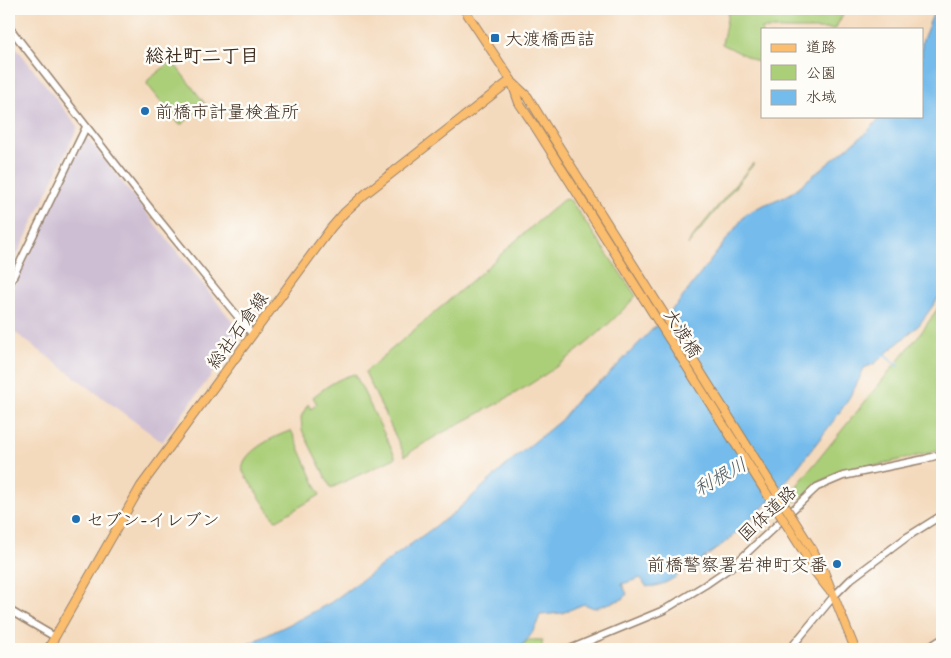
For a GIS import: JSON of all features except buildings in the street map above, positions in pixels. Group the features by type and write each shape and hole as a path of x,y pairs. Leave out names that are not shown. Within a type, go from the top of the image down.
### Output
{"main road":[{"path":"464,9 511,80"},
{"name":"大渡橋","path":"511,80 528,97 809,551"},
{"name":"大渡橋","path":"511,80 519,103 809,551"},
{"name":"総社石倉線","path":"48,649 137,491 252,334 344,213 378,183 511,80"},
{"path":"809,551 823,569 855,649"}],"street":[{"path":"9,27 86,127 252,334"},
{"path":"9,285 86,127"},
{"name":"国体道路","path":"570,649 664,610 705,585 734,565 817,487 831,480 942,454"},
{"path":"790,649 834,596 851,579 907,537 942,515"},
{"path":"9,610 55,637"},
{"path":"926,649 942,639"}],"shaded area":[{"path":"9,38 77,126 77,129 9,273"},
{"path":"84,139 88,139 239,330 239,337 162,442 9,328 9,295"}],"green space":[{"path":"729,9 846,9 836,28 761,28 761,64 722,44"},
{"path":"172,61 206,105 182,124 179,124 147,84 148,80"},
{"path":"753,163 753,165 688,245 690,240"},
{"path":"567,199 571,201 636,296 605,328 572,356 517,392 405,456 365,372 550,211"},
{"path":"942,302 942,450 832,476 821,481 796,502 791,498 791,493 923,330"},
{"path":"355,374 395,458 331,488 302,430 301,417 308,404 311,409 317,404 313,397 323,389"},
{"path":"290,431 320,495 277,520 274,519 243,472 243,465 246,458 259,446"},
{"path":"529,640 543,640 541,649 517,649"}],"water":[{"name":"利根川","path":"935,9 942,9 942,293 919,325 874,364 864,368 848,399 801,463 772,498 741,528 706,556 673,579 662,584 646,586 641,578 622,584 627,594 623,599 594,608 584,604 562,613 540,615 532,634 517,649 238,649 330,603 455,512 511,461 561,420 580,396 605,378 679,302 746,214 790,194 867,132 880,118 924,118 924,37"}],"waterway":[{"path":"882,353 898,366"}],"place":[{"name":"大渡橋西詰","path":"495,38"},
{"name":"前橋市計量検査所","path":"145,111"},
{"name":"セブン-イレブン","path":"76,519"},
{"name":"前橋警察署岩神町交番","path":"837,564"}],"district":[{"name":"総社町二丁目","path":"202,55"}]}
